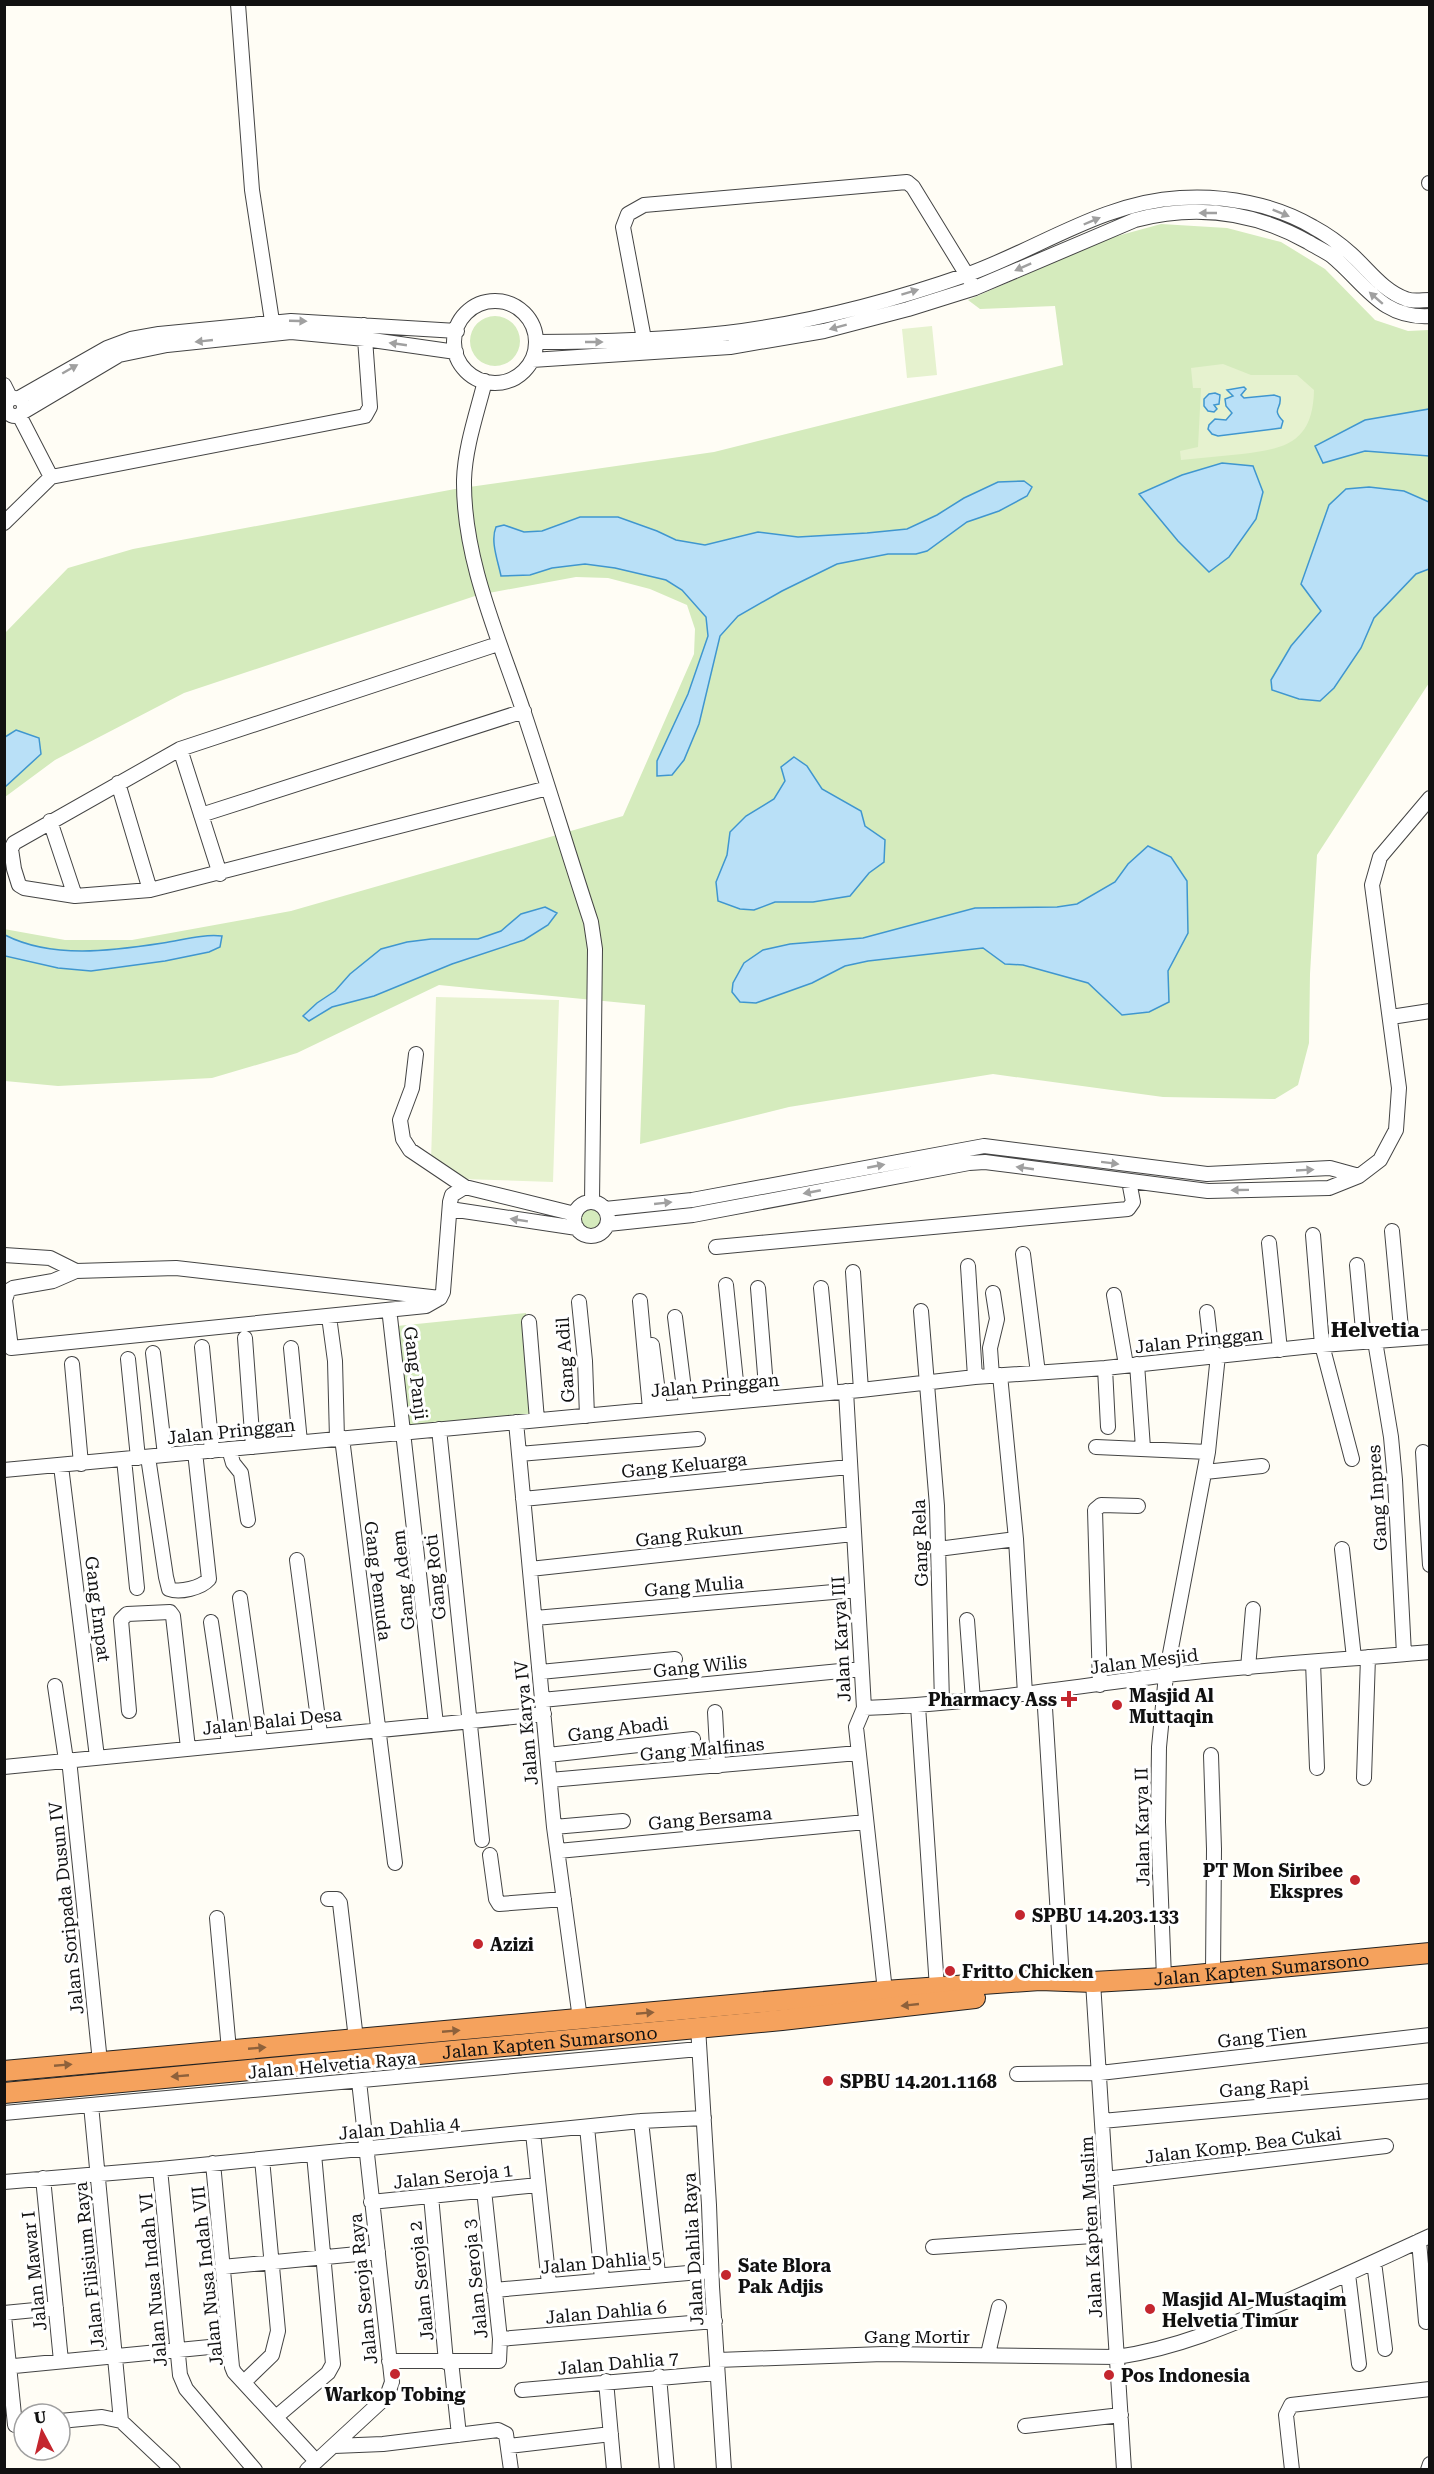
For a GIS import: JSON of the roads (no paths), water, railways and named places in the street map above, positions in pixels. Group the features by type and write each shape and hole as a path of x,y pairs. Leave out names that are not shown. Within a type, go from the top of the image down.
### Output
{"highway":[{"name":"Jalan Kapten Sumarsono","path":"4,2071 100,2057 229,2050 885,1991 1062,1980 1093,1982 1430,1953"},
{"name":"Jalan Kapten Sumarsono","path":"4,2093 782,2020 1001,1995 1081,1989 1093,1982"}],"street":[{"path":"238,4 252,190 272,321"},
{"path":"644,339 623,227 628,214 644,205 907,182 913,187 975,288"},
{"path":"536,342 601,342 727,333 809,319 860,307 967,275 1118,209 1179,198 1210,198 1247,202 1276,210 1313,226 1351,254 1389,291 1408,300 1430,300"},
{"path":"532,360 730,347 824,330 908,309 975,288 1135,220 1154,215 1212,212 1250,217 1288,231 1330,255 1376,299 1394,311 1410,316 1430,316"},
{"path":"490,302 503,302 516,307 534,327 536,342 532,360 525,370 509,380 497,383 484,381 468,372 460,363 456,352 457,331 461,320 476,306 490,302"},
{"path":"13,409 107,348 131,339 272,321 365,332 456,352"},
{"path":"13,409 119,355 142,349 291,332 457,331"},
{"path":"4,523 51,477 365,416 370,406 365,332"},
{"path":"484,381 464,478 469,538 498,644 524,711 591,922 595,949 592,1202"},
{"path":"4,385 13,409 51,477"},
{"path":"498,644 180,749 14,843 11,849 17,882 24,888 75,897 150,890 220,874 548,788"},
{"path":"201,815 524,711"},
{"path":"180,749 220,874"},
{"path":"118,783 150,890"},
{"path":"450,1209 577,1228 591,1236 601,1233 608,1224 693,1215 977,1163 1219,1190 1329,1188 1359,1176 1380,1160 1396,1130 1399,1088 1372,885 1380,857 1430,798"},
{"path":"50,821 75,897"},
{"path":"1391,1017 1430,1011"},
{"path":"416,1054 412,1088 400,1120 403,1139 410,1150 465,1187 575,1214"},
{"path":"577,1228 575,1214 581,1205 592,1202 605,1209 692,1200 984,1146 1207,1174 1330,1168 1359,1176"},
{"path":"1068,1174 1072,1158"},
{"path":"835,1173 838,1188"},
{"path":"716,1247 1128,1209 1133,1202 1129,1181"},
{"path":"440,1298 452,1195 465,1187"},
{"path":"605,1209 608,1224"},
{"path":"1392,1231 1402,1339"},
{"path":"1313,1235 1322,1345 1352,1459"},
{"path":"1269,1243 1280,1350"},
{"path":"1023,1254 1038,1373"},
{"path":"4,1255 50,1258 76,1271"},
{"path":"968,1266 975,1377"},
{"name":"Gang Inpres","path":"1357,1266 1370,1341 1391,1437 1404,1654"},
{"path":"176,1268 440,1298 426,1306 11,1348 5,1300 8,1291 53,1281 76,1271 176,1268"},
{"path":"853,1272 861,1390"},
{"path":"726,1285 738,1401"},
{"path":"758,1288 767,1399"},
{"path":"821,1288 831,1392"},
{"path":"993,1293 997,1319 990,1348 996,1376 1016,1539 1025,1694"},
{"path":"1114,1295 1132,1365 1143,1448"},
{"path":"640,1301 655,1409"},
{"name":"Gang Adil","path":"579,1302 585,1361 587,1416"},
{"name":"Gang Rela","path":"921,1311 937,1506 942,1703"},
{"name":"Jalan Karya II","path":"1164,1977 1158,1822 1160,1747 1166,1675 1208,1452 1215,1356 1207,1312"},
{"path":"648,1314 655,1409"},
{"name":"Gang Panji","path":"390,1317 405,1433"},
{"path":"675,1317 686,1406"},
{"path":"529,1322 537,1420"},
{"name":"Gang Pemuda","path":"330,1324 340,1439 395,1863"},
{"name":"Jalan Pringgan","path":"5,1469 61,1466 861,1390 975,1377 1105,1368 1322,1345 1430,1337"},
{"path":"245,1338 253,1447"},
{"path":"202,1347 212,1451"},
{"path":"291,1348 300,1442"},
{"path":"153,1353 165,1455"},
{"path":"128,1359 137,1458 137,1588"},
{"path":"72,1364 81,1464"},
{"path":"1105,1368 1108,1427"},
{"name":"Jalan Karya III","path":"846,1391 864,1708 856,1727 885,1991"},
{"name":"Jalan Karya IV","path":"516,1422 554,1827 580,2019"},
{"name":"Gang Roti","path":"439,1429 482,1840"},
{"name":"Gang Adem","path":"405,1433 436,1724"},
{"path":"519,1454 698,1439"},
{"path":"1096,1447 1208,1452"},
{"path":"229,1449 233,1463 241,1473 248,1520"},
{"path":"137,1458 169,1589 173,1591 201,1586 209,1579 195,1452"},
{"path":"1423,1452 1430,1565"},
{"name":"Gang Empat","path":"61,1466 97,1757"},
{"path":"1204,1472 1262,1466"},
{"name":"Gang Keluarga","path":"524,1499 849,1467"},
{"path":"1100,1685 1095,1510 1101,1505 1138,1506"},
{"name":"Gang Rukun","path":"530,1569 853,1534"},
{"path":"938,1549 1016,1539"},
{"path":"1342,1549 1361,1658 1364,1778"},
{"path":"297,1560 320,1734"},
{"name":"Gang Mulia","path":"535,1618 856,1590"},
{"path":"240,1598 260,1740"},
{"path":"1248,1668 1252,1609"},
{"path":"129,1711 121,1620 126,1614 170,1612 173,1616 188,1748"},
{"path":"967,1620 973,1700"},
{"path":"211,1622 229,1744"},
{"name":"Jalan Mesjid","path":"864,1708 918,1706 1166,1675 1430,1652"},
{"path":"540,1672 675,1659"},
{"path":"1313,1662 1317,1768"},
{"name":"Gang Wilis","path":"543,1707 861,1669"},
{"name":"Jalan Soripada Dusun IV","path":"55,1686 67,1760 100,2057"},
{"path":"1044,1692 1062,1980"},
{"path":"918,1706 938,1988"},
{"name":"Jalan Balai Desa","path":"4,1767 469,1721 543,1707"},
{"path":"715,1712 718,1766"},
{"name":"Gang Abadi","path":"548,1755 693,1739"},
{"name":"Gang Malfinas","path":"550,1780 858,1753"},
{"path":"1211,1755 1214,1849 1213,1973"},
{"path":"554,1827 623,1821"},
{"name":"Gang Bersama","path":"558,1851 866,1822"},
{"path":"490,1855 498,1903 564,1899"},
{"path":"328,1899 337,1899 340,1903 356,2039"},
{"path":"216,1918 229,2050"},
{"name":"Jalan Kapten Muslim","path":"1093,1982 1100,2073 1107,2235 1124,2469"},
{"name":"Jalan Dahlia Raya","path":"698,2027 724,2469"},
{"name":"Gang Tien","path":"1017,2074 1100,2073 1430,2035"},
{"name":"Jalan Helvetia Raya","path":"4,2113 699,2049"},
{"name":"Jalan Seroja Raya","path":"312,2465 387,2396 392,2382 359,2080"},
{"name":"Gang Rapi","path":"1102,2121 1430,2091"},
{"name":"Jalan Filisium Raya","path":"90,2105 121,2421"},
{"name":"Jalan Dahlia 4","path":"4,2182 160,2169 641,2121 704,2118"},
{"path":"641,2121 658,2274"},
{"path":"587,2127 602,2279"},
{"path":"533,2133 549,2284"},
{"name":"Jalan Komp. Bea Cukai","path":"1105,2179 1386,2146"},
{"path":"276,2417 328,2373 333,2364 314,2154"},
{"path":"244,2382 272,2355 279,2331 261,2159"},
{"name":"Jalan Nusa Indah VII","path":"213,2163 232,2367 276,2417 312,2465"},
{"name":"Jalan Nusa Indah VI","path":"160,2169 180,2375 186,2389 255,2469"},
{"name":"Jalan Mawar I","path":"44,2178 61,2361"},
{"name":"Jalan Seroja 1","path":"371,2202 538,2185"},
{"name":"Jalan Seroja 3","path":"389,2361 499,2361 500,2338 484,2190"},
{"name":"Jalan Seroja 2","path":"430,2196 459,2435"},
{"path":"933,2247 1107,2235"},
{"path":"1117,2357 1165,2349 1195,2339 1348,2274 1424,2238 1426,2322"},
{"path":"222,2267 378,2252"},
{"path":"1374,2262 1385,2349"},
{"name":"Jalan Dahlia 5","path":"494,2290 711,2271"},
{"path":"1348,2274 1359,2364"},
{"path":"988,2354 999,2307"},
{"path":"12,2410 6,2366 4,2315 56,2308"},
{"name":"Jalan Dahlia 6","path":"500,2338 715,2321"},
{"path":"6,2366 230,2345"},
{"name":"Gang Mortir","path":"717,2366 883,2354 1117,2357"},
{"name":"Jalan Dahlia 7","path":"522,2390 659,2376 717,2366"},
{"path":"659,2376 667,2469"},
{"path":"606,2381 614,2469"},
{"path":"1293,2469 1286,2415 1291,2405 1430,2389"},
{"path":"1025,2426 1121,2415"},
{"path":"72,2420 102,2417 121,2421 172,2469"},
{"path":"334,2446 383,2444 498,2430 506,2434 511,2469"},
{"path":"509,2446 610,2434"},
{"path":"1428,2469 1430,2464"}],"water":[{"path":"1244,387 1246,389 1241,395 1244,398 1274,395 1280,397 1277,411 1283,421 1281,428 1218,436 1212,434 1208,429 1209,425 1215,419 1226,420 1232,413 1226,406 1225,399 1233,396 1227,390"},
{"path":"1209,394 1220,395 1219,404 1214,405 1217,409 1214,412 1208,411 1204,406 1204,399"},
{"path":"1429,409 1429,456 1365,451 1323,463 1315,446 1365,420"},
{"path":"1222,463 1253,466 1263,492 1256,519 1229,557 1209,572 1178,541 1139,494 1182,475"},
{"path":"1024,481 1032,487 1027,496 999,511 967,522 927,551 916,554 888,554 837,564 738,616 720,636 699,724 684,760 672,775 657,776 657,761 688,694 708,636 706,617 682,590 666,580 615,568 585,564 552,568 530,575 501,576 494,545 496,527 504,525 524,532 542,531 580,517 618,517 676,540 705,545 758,532 798,537 907,529 998,482"},
{"path":"1369,487 1404,491 1429,502 1429,569 1416,574 1374,618 1361,648 1334,688 1320,701 1299,699 1272,690 1271,680 1291,646 1321,611 1301,584 1329,505 1346,489"},
{"path":"16,730 39,738 41,754 5,787 5,737"},
{"path":"794,757 807,766 822,789 861,811 865,826 885,840 884,862 869,873 850,896 813,902 775,902 754,910 740,909 718,901 716,882 727,855 730,832 746,816 774,799 785,781 781,767"},
{"path":"1148,846 1171,857 1187,881 1188,933 1168,971 1169,1002 1149,1012 1122,1015 1088,983 1023,965 1005,964 983,948 868,961 845,966 812,983 756,1003 740,1002 732,992 733,983 744,963 763,950 790,944 863,938 975,908 1057,907 1077,904 1115,882 1128,864"},
{"path":"545,907 557,913 548,925 524,940 452,964 374,996 332,1007 309,1021 303,1016 335,991 350,974 381,949 431,939 478,939 501,931 521,914"},
{"path":"5,935 42,948 82,951 222,936 220,947 209,952 165,961 91,971 58,968 5,956"}],"place":[{"name":"Pharmacy Ass","path":"1069,1699"},
{"name":"Masjid Al Muttaqin","path":"1117,1705"},
{"name":"PT Mon Siribee Ekspres","path":"1355,1880"},
{"name":"SPBU 14.203.133","path":"1020,1915"},
{"name":"Azizi","path":"478,1944"},
{"name":"Fritto Chicken","path":"950,1971"},
{"name":"SPBU 14.201.1168","path":"828,2081"},
{"name":"Sate Blora Pak Adjis","path":"726,2275"},
{"name":"Masjid Al-Mustaqim Helvetia Timur","path":"1150,2309"},
{"name":"Warkop Tobing","path":"395,2374"},
{"name":"Pos Indonesia","path":"1109,2375"}],"district":[{"name":"Helvetia","path":"1375,1330"}]}
